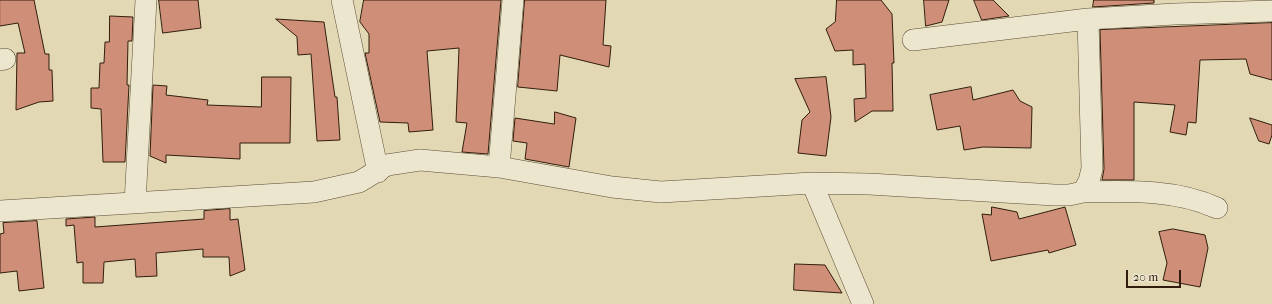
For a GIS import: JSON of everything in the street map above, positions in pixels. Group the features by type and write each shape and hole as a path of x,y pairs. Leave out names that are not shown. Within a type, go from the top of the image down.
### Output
{"street":[{"path":"135,203 146,0"},
{"path":"342,0 352,55 378,172"},
{"path":"499,167 513,0"},
{"path":"913,40 1088,19 1272,11"},
{"path":"1083,192 1089,181 1092,169 1088,19"},
{"path":"0,211 314,192 359,182 378,172 387,165 420,160 499,167 612,187 661,192 812,184 869,184 1054,195 1069,195 1083,192 1129,191 1157,193 1200,200 1217,208"},
{"path":"812,184 864,304"}],"building":[{"path":"0,0 34,0 45,54 49,54 49,70 52,70 53,101 39,102 16,110 17,53 25,53 18,23 0,26"},
{"path":"159,0 198,0 201,28 163,33"},
{"path":"364,0 501,0 488,154 462,152 467,123 456,122 459,48 427,51 433,130 409,132 408,123 380,122 365,53 369,53 369,34 360,22"},
{"path":"525,0 606,0 603,45 611,46 609,67 560,55 557,91 518,87"},
{"path":"837,0 881,0 892,14 894,63 892,63 893,111 872,111 855,122 854,99 866,98 865,64 853,65 853,50 835,51 826,29 835,22"},
{"path":"924,0 949,0 942,22 926,26"},
{"path":"974,0 993,0 1009,16 982,20"},
{"path":"1094,0 1154,0 1154,3 1093,7"},
{"path":"110,16 133,17 132,41 128,41 127,85 129,85 125,162 103,162 101,109 91,108 91,88 99,88 100,63 104,63 105,42 109,42"},
{"path":"276,19 324,22 335,97 337,97 340,140 317,141 311,54 298,55 297,37"},
{"path":"1272,23 1272,80 1250,74 1246,59 1200,60 1196,123 1188,122 1186,135 1170,132 1175,105 1134,102 1134,180 1102,180 1104,169 1100,30"},
{"path":"262,77 291,77 290,143 240,143 240,159 166,155 166,163 150,156 153,85 167,86 166,95 208,100 207,105 261,107"},
{"path":"826,77 831,117 826,156 798,153 802,120 810,112 795,79"},
{"path":"971,87 973,100 1013,90 1020,101 1032,107 1031,148 983,147 964,150 960,126 937,130 930,95"},
{"path":"555,112 576,118 569,167 525,159 527,143 513,141 515,118 554,124"},
{"path":"1250,118 1272,125 1272,135 1269,144 1259,141"},
{"path":"992,207 1017,212 1019,219 1065,207 1076,245 1049,253 1048,250 991,261 982,214 991,215"},
{"path":"230,209 230,220 238,219 245,270 230,276 229,257 203,257 203,249 156,253 157,276 136,277 135,259 104,262 103,283 83,283 83,262 77,263 74,225 66,226 66,219 95,217 95,227 204,219 204,211"},
{"path":"37,221 44,288 19,291 17,271 0,273 0,234 4,233 3,223"},
{"path":"1173,229 1205,235 1208,248 1200,287 1163,280 1167,263 1159,232"},
{"path":"795,264 825,265 842,293 794,290"}]}
